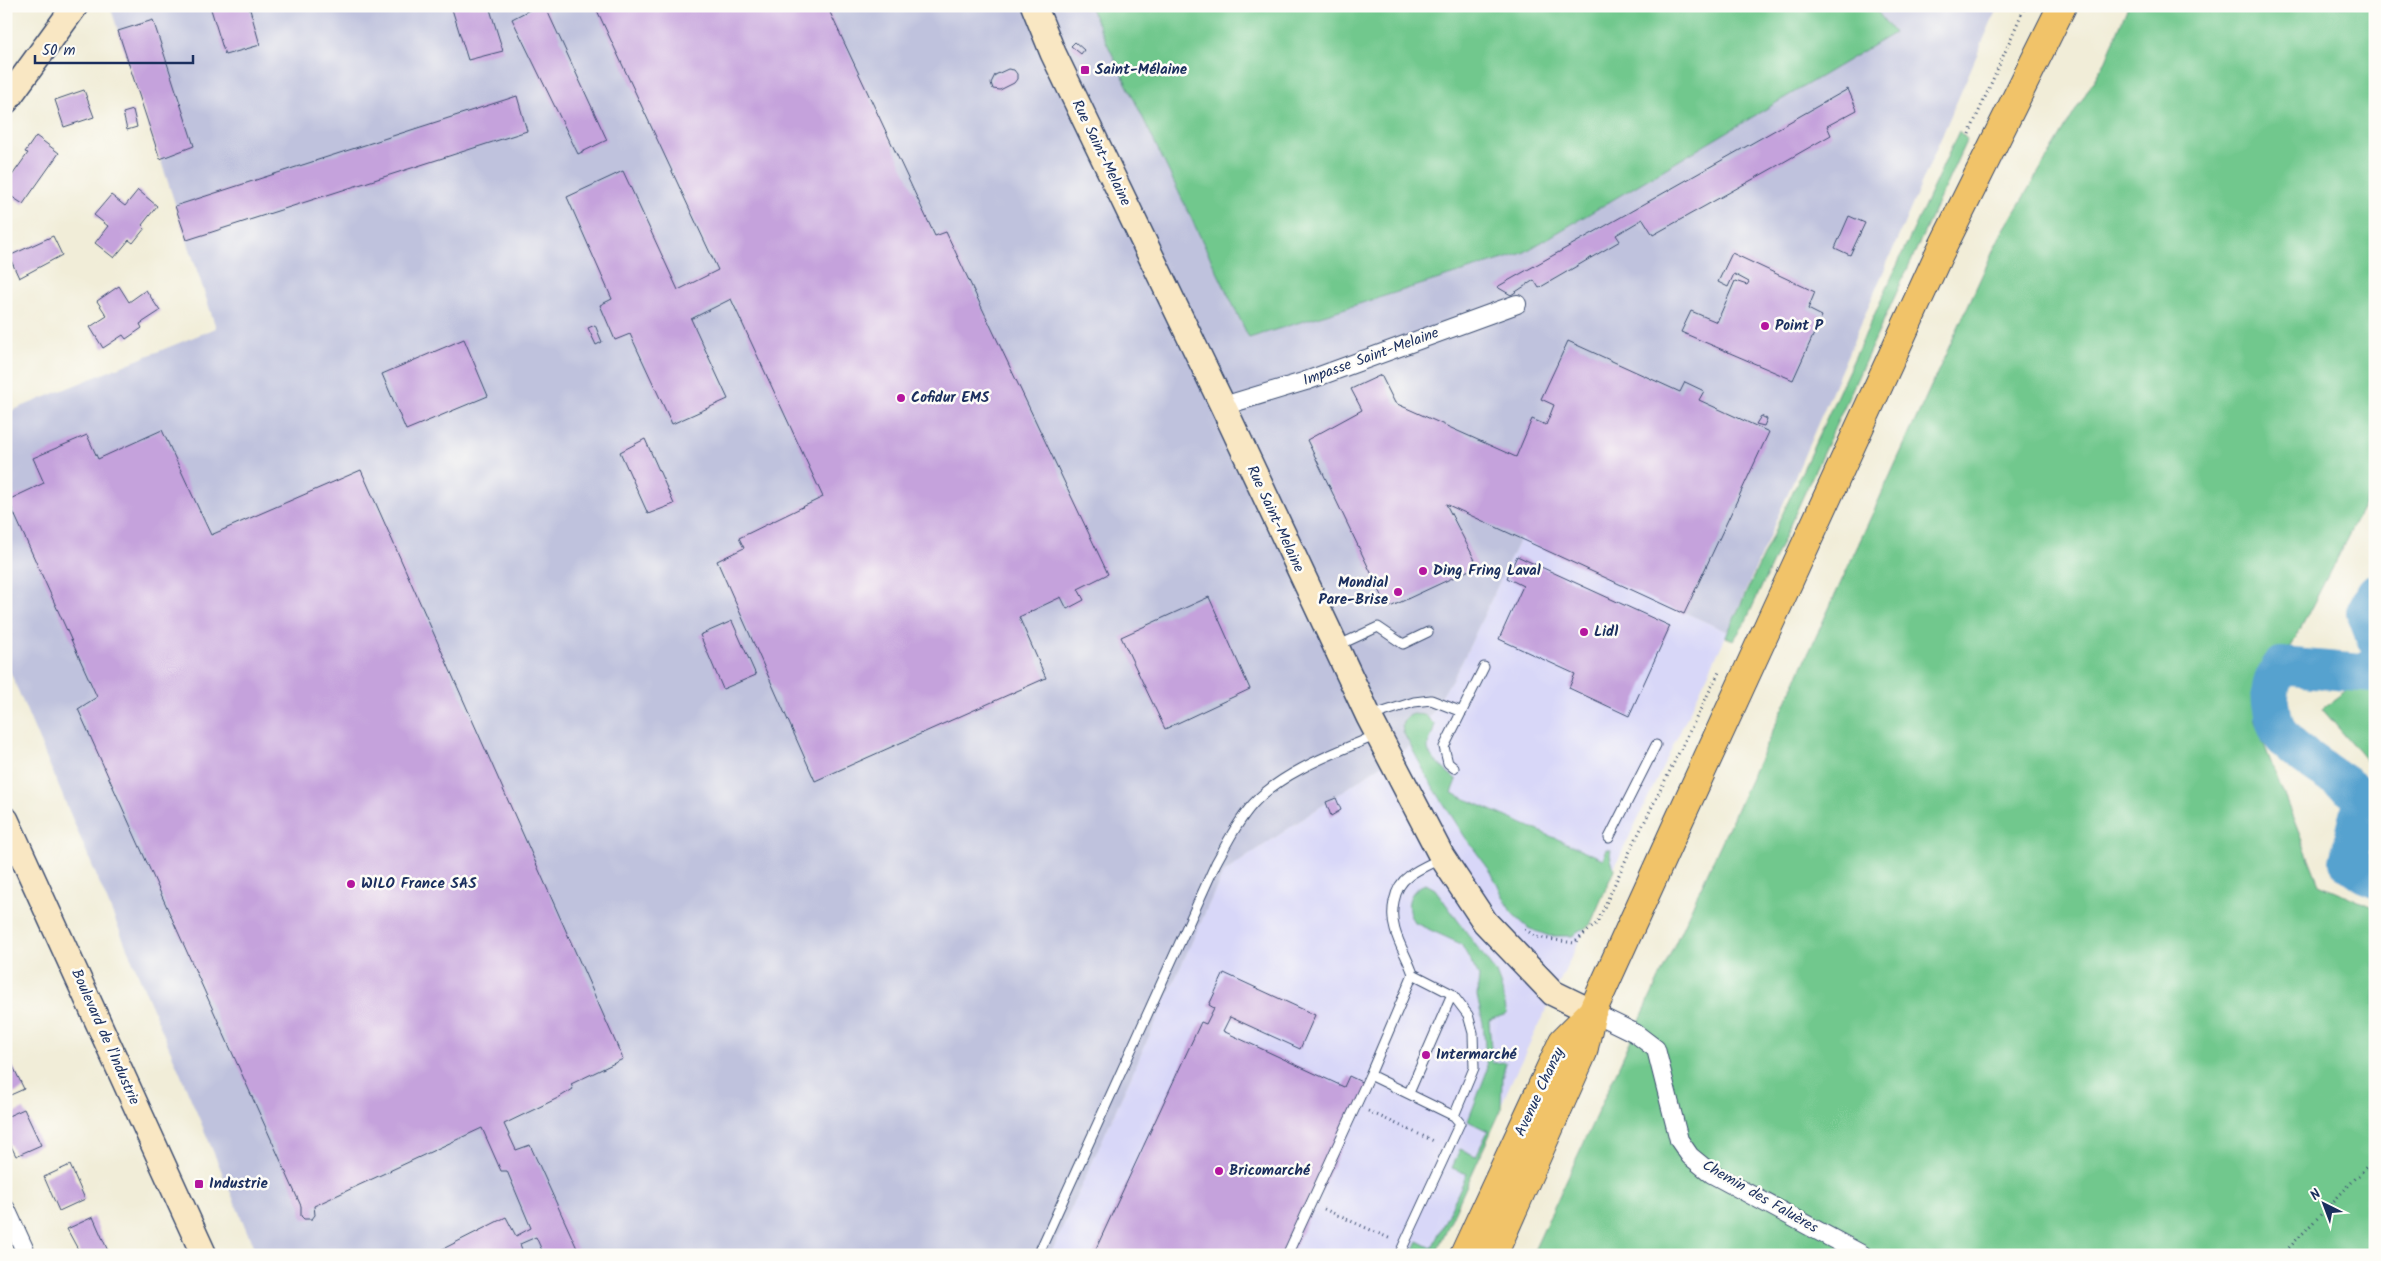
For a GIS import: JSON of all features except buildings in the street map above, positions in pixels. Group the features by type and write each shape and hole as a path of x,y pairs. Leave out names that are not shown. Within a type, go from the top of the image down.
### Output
{"main road":[{"path":"6,101 75,6"},
{"name":"Rue Saint-Melaine","path":"1034,6 1053,53 1223,406 1335,648 1373,726 1442,857 1485,922 1541,981 1553,993 1592,1012"},
{"path":"1939,254 2043,6"},
{"path":"1592,1012 1939,254 2062,6"},
{"name":"Boulevard de l'Industrie","path":"6,820 204,1255"},
{"name":"Avenue Chanzy","path":"1464,1255 1563,1041 1592,1012"},
{"name":"Avenue Chanzy","path":"1493,1255 1583,1052 1592,1012"}],"street":[{"name":"Impasse Saint-Melaine","path":"1223,406 1306,381 1517,304"},
{"name":"Chemin des Faluères","path":"1592,1012 1636,1033 1656,1049 1679,1140 1690,1156 1712,1174 1863,1255"},
{"path":"8,1218 27,1255"}],"lane":[{"path":"1335,648 1378,627 1403,644 1428,632"},
{"path":"1454,768 1448,763 1444,747 1484,667"},
{"path":"1038,1255 1216,863 1234,831 1253,804 1276,785 1333,753 1373,726 1414,702 1432,700 1462,712"},
{"path":"1609,838 1656,745"},
{"path":"1287,1255 1370,1075 1412,974 1408,959 1395,931 1393,914 1398,889 1409,876 1442,857"},
{"path":"1412,974 1452,994 1468,1015 1473,1033 1474,1068 1454,1116"},
{"path":"1409,1094 1452,994"},
{"path":"1370,1075 1454,1116 1460,1123 1399,1255"}],"path":[{"path":"1967,139 2025,6"},
{"path":"1522,926 1536,937 1574,943 1597,923 1710,687 1724,665"},
{"path":"1356,1106 1448,1148"},
{"path":"2282,1255 2375,1158"},
{"path":"1311,1203 1404,1245"}],"shaded area":[{"path":"110,6 1998,6 1728,632 1520,538 1461,664 1414,743 1223,873 1050,1255 257,1255 6,662 6,413 216,328"},
{"path":"1520,538 1728,632 1514,1076 1434,1255 1050,1255 1223,873 1414,743 1461,664"}],"green space":[{"path":"1089,6 1873,6 1894,33 1523,253 1249,338"},
{"path":"2128,6 2375,6 2375,484 2254,719 2319,884 2375,908 2375,1255 1532,1255 2000,236 2106,60"},
{"path":"1959,131 1967,139 1745,623 1733,641 1726,637 1728,632"},
{"path":"2375,670 2375,767 2371,766 2322,709"},
{"path":"1413,714 1425,715 1434,724 1428,745 1429,752 1457,780 1452,793 1603,859 1607,849 1611,850 1610,855 1614,870 1590,925 1572,936 1549,936 1528,928 1511,912 1491,872 1465,837 1430,782 1403,732 1402,726 1404,721"},
{"path":"1426,884 1435,889 1496,973 1507,1014 1489,1020 1492,1063 1506,1062 1502,1078 1501,1110 1435,1255 1411,1255 1418,1241 1432,1248 1467,1174 1452,1168 1460,1149 1476,1156 1488,1131 1468,1121 1487,1071 1483,1023 1477,996 1479,976 1461,944 1415,923 1411,918 1408,906 1411,895 1415,890"}],"waterway":[{"path":"2375,593 2365,612 2375,638"},
{"path":"2375,664 2372,674 2281,666 2270,691 2273,715 2280,734 2296,750 2363,798 2348,862 2365,874 2375,878"}],"place":[{"name":"Saint-Mélaine","path":"1085,70"},
{"name":"Point P","path":"1765,326"},
{"name":"Cofidur EMS","path":"901,398"},
{"name":"Ding Fring Laval","path":"1423,571"},
{"name":"Mondial Pare-Brise","path":"1398,592"},
{"name":"Lidl","path":"1584,632"},
{"name":"WILO France SAS","path":"351,884"},
{"name":"Intermarché","path":"1426,1055"},
{"name":"Bricomarché","path":"1219,1171"},
{"name":"Industrie","path":"199,1184"}]}
